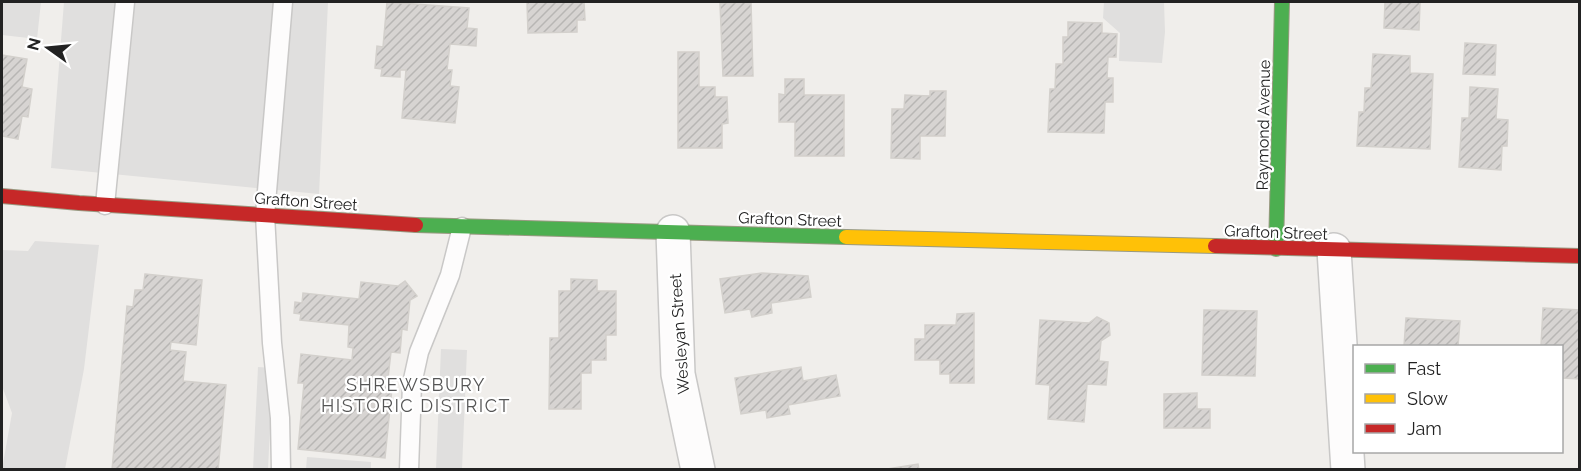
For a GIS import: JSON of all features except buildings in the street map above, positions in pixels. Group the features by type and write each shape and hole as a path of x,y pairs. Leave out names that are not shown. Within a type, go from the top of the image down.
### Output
{"main road":[{"name":"Raymond Avenue","path":"1276,249 1282,2"},
{"name":"Grafton Street","path":"2,196 105,205 462,227 1580,256"}],"street":[{"name":"Wesleyan Street","path":"673,232 678,374 698,470"},
{"path":"1334,250 1348,470"}],"lane":[{"path":"105,205 125,2"},
{"path":"281,470 280,418 272,343 265,215 283,2"},
{"path":"409,470 412,384 419,352 450,275 462,227"}],"shaded area":[{"path":"2,2 41,2 37,39 2,35"},
{"path":"64,2 328,2 319,194 51,168"},
{"path":"1104,2 1164,2 1165,32 1162,63 1119,61 1120,33 1103,18"},
{"path":"35,241 99,245 84,369 65,469 2,469 12,413 2,386 2,250 28,251"},
{"path":"441,349 467,350 462,469 436,469"},
{"path":"258,367 273,368 268,469 253,470"},
{"path":"307,457 371,462 371,469 306,469"}],"traffic: fast":[{"path":"1276,249 1282,2"},
{"path":"416,225 846,237"}],"traffic: slow":[{"path":"846,237 1215,246"}],"traffic: jam":[{"path":"2,196 416,225"},
{"path":"1215,246 1580,256"}],"district":[{"name":"SHREWSBURY HISTORIC DISTRICT","path":"416,395"}]}
